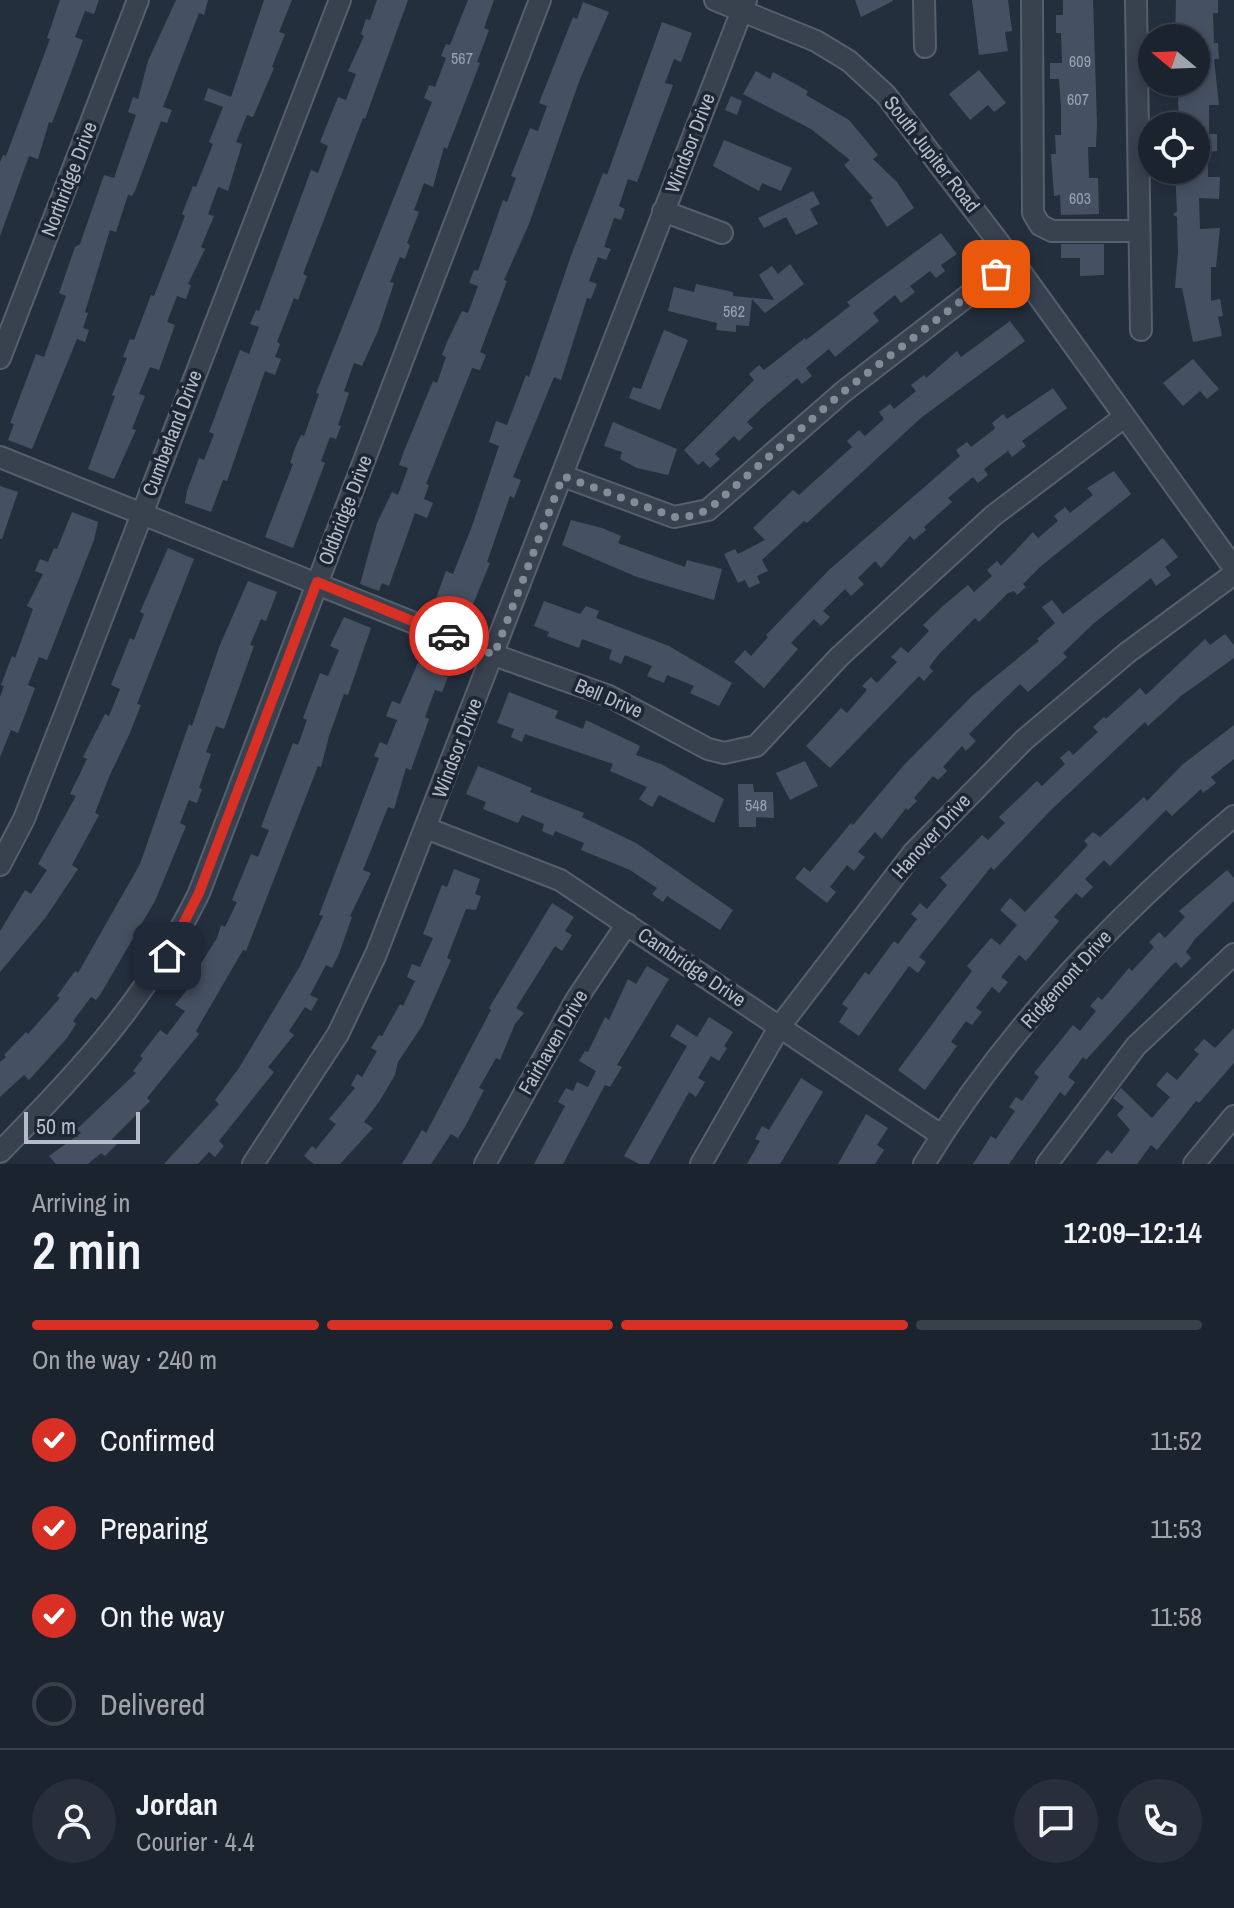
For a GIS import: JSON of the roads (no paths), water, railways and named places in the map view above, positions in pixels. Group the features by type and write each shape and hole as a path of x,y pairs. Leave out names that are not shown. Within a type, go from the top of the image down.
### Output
{"street":[{"name":"Northridge Drive","path":"0,358 138,0"},
{"name":"Cumberland Drive","path":"0,865 24,819 340,0"},
{"name":"Oldbridge Drive","path":"0,1152 85,1066 138,1000 176,941 199,893 540,0"},
{"name":"South Jupiter Road","path":"715,0 743,5 816,41 864,74 907,119 1013,261 1234,571"},
{"path":"924,0 925,47"},
{"path":"1032,0 1033,213 1040,225 1052,231 1139,231"},
{"path":"1136,0 1141,330"},
{"name":"Windsor Drive","path":"253,1164 338,1034 376,954 743,5"},
{"path":"663,211 722,233"},
{"path":"563,476 674,517 691,516 708,510 843,392 1013,261"},
{"name":"Bell Drive","path":"0,457 494,655 637,708 708,749 740,752 769,735 839,657 994,515 1123,418"},
{"name":"Hanover Drive","path":"701,1164 780,1026 868,907 973,789 1090,682 1234,571"},
{"name":"Ridgemont Drive","path":"924,1164 941,1135 1000,1056 1077,965 1140,899 1234,816"},
{"name":"Cambridge Drive","path":"426,828 560,880 941,1135"},
{"name":"Fairhaven Drive","path":"485,1164 560,1027 627,924"},
{"path":"1047,1164 1136,1046 1234,954"},
{"path":"1194,1164 1234,1116"}]}
